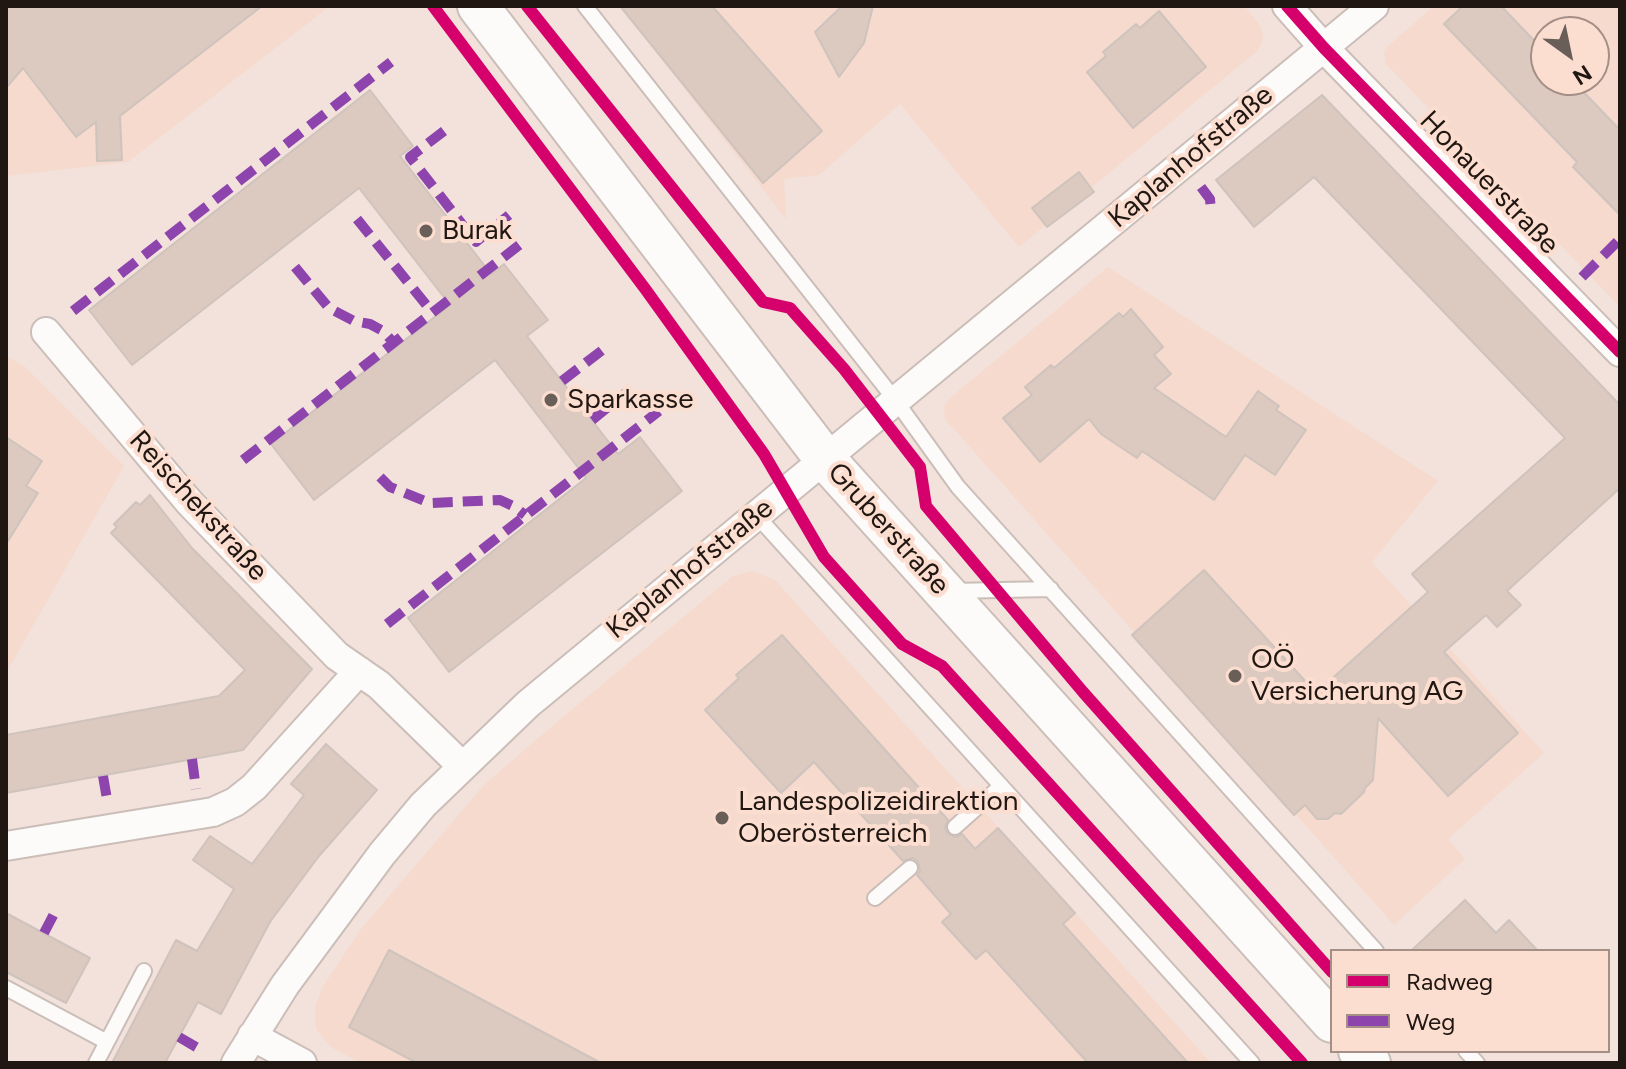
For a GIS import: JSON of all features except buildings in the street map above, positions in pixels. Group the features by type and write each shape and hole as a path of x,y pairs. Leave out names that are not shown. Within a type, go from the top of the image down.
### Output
{"main road":[{"name":"Gruberstraße","path":"478,6 825,459 1330,1020"}],"street":[{"name":"Honauerstraße","path":"1287,6 1324,48 1620,352"},
{"name":"Kaplanhofstraße","path":"236,1063 323,930 382,854 423,805 539,694 1374,6"},
{"name":"Reischekstraße","path":"46,332 189,502 337,656 379,685 462,766"},
{"path":"6,846 213,812 235,802 254,787 359,671"},
{"path":"252,1036 302,1063"}],"lane":[{"path":"585,6 896,401 958,487 1374,949"},
{"path":"756,515 1252,1063"},
{"path":"945,591 1051,589"},
{"path":"955,827 1001,786"},
{"path":"875,898 910,868"},
{"path":"96,1063 144,971"},
{"path":"6,988 107,1042"}],"shaded area":[{"path":"6,6 330,6 128,162 6,176"},
{"path":"620,6 1244,6 1260,25 1263,34 1262,44 1256,52 1019,247 900,104 819,175 784,179 786,219"},
{"path":"1434,6 1620,6 1620,307 1386,64 1384,53"},
{"path":"1108,267 1438,481 1372,562 1544,753 1448,839 1465,859 1394,925 945,419 944,406 950,398"},
{"path":"6,356 24,366 124,466 6,673"},
{"name":"Landespolizeidirektion Oberösterreich","path":"752,571 775,580 1211,1063 361,1063 324,1040 316,1028 315,1008 322,988 361,929 483,786 733,576"}],"marked path":[{"path":"73,311 391,62"},
{"path":"444,131 410,157 476,242 509,215"},
{"path":"1201,187 1210,199 1211,211"},
{"path":"357,219 432,312"},
{"path":"243,460 527,239"},
{"path":"1582,277 1620,239"},
{"path":"295,267 329,308 354,321 370,324 383,331 393,342"},
{"path":"562,381 609,345"},
{"path":"592,420 638,383"},
{"path":"387,624 659,411"},
{"path":"380,477 390,487 430,503 500,500 525,515"},
{"path":"192,759 196,789"},
{"path":"103,776 108,805"},
{"path":"44,933 56,910"},
{"path":"179,1037 203,1051"}],"cycle path":[{"path":"433,6 646,290 764,454 824,557 902,644 942,666 1302,1063"},
{"path":"527,6 763,302 790,308 844,369 920,467 926,506 1083,692 1330,970"},
{"path":"1287,6 1324,48 1620,352"}],"place":[{"name":"Burak","path":"426,231"},
{"name":"Sparkasse","path":"551,400"},
{"name":"OÖ Versicherung AG","path":"1235,676"},
{"name":"Landespolizeidirektion Oberösterreich","path":"722,818"}]}
